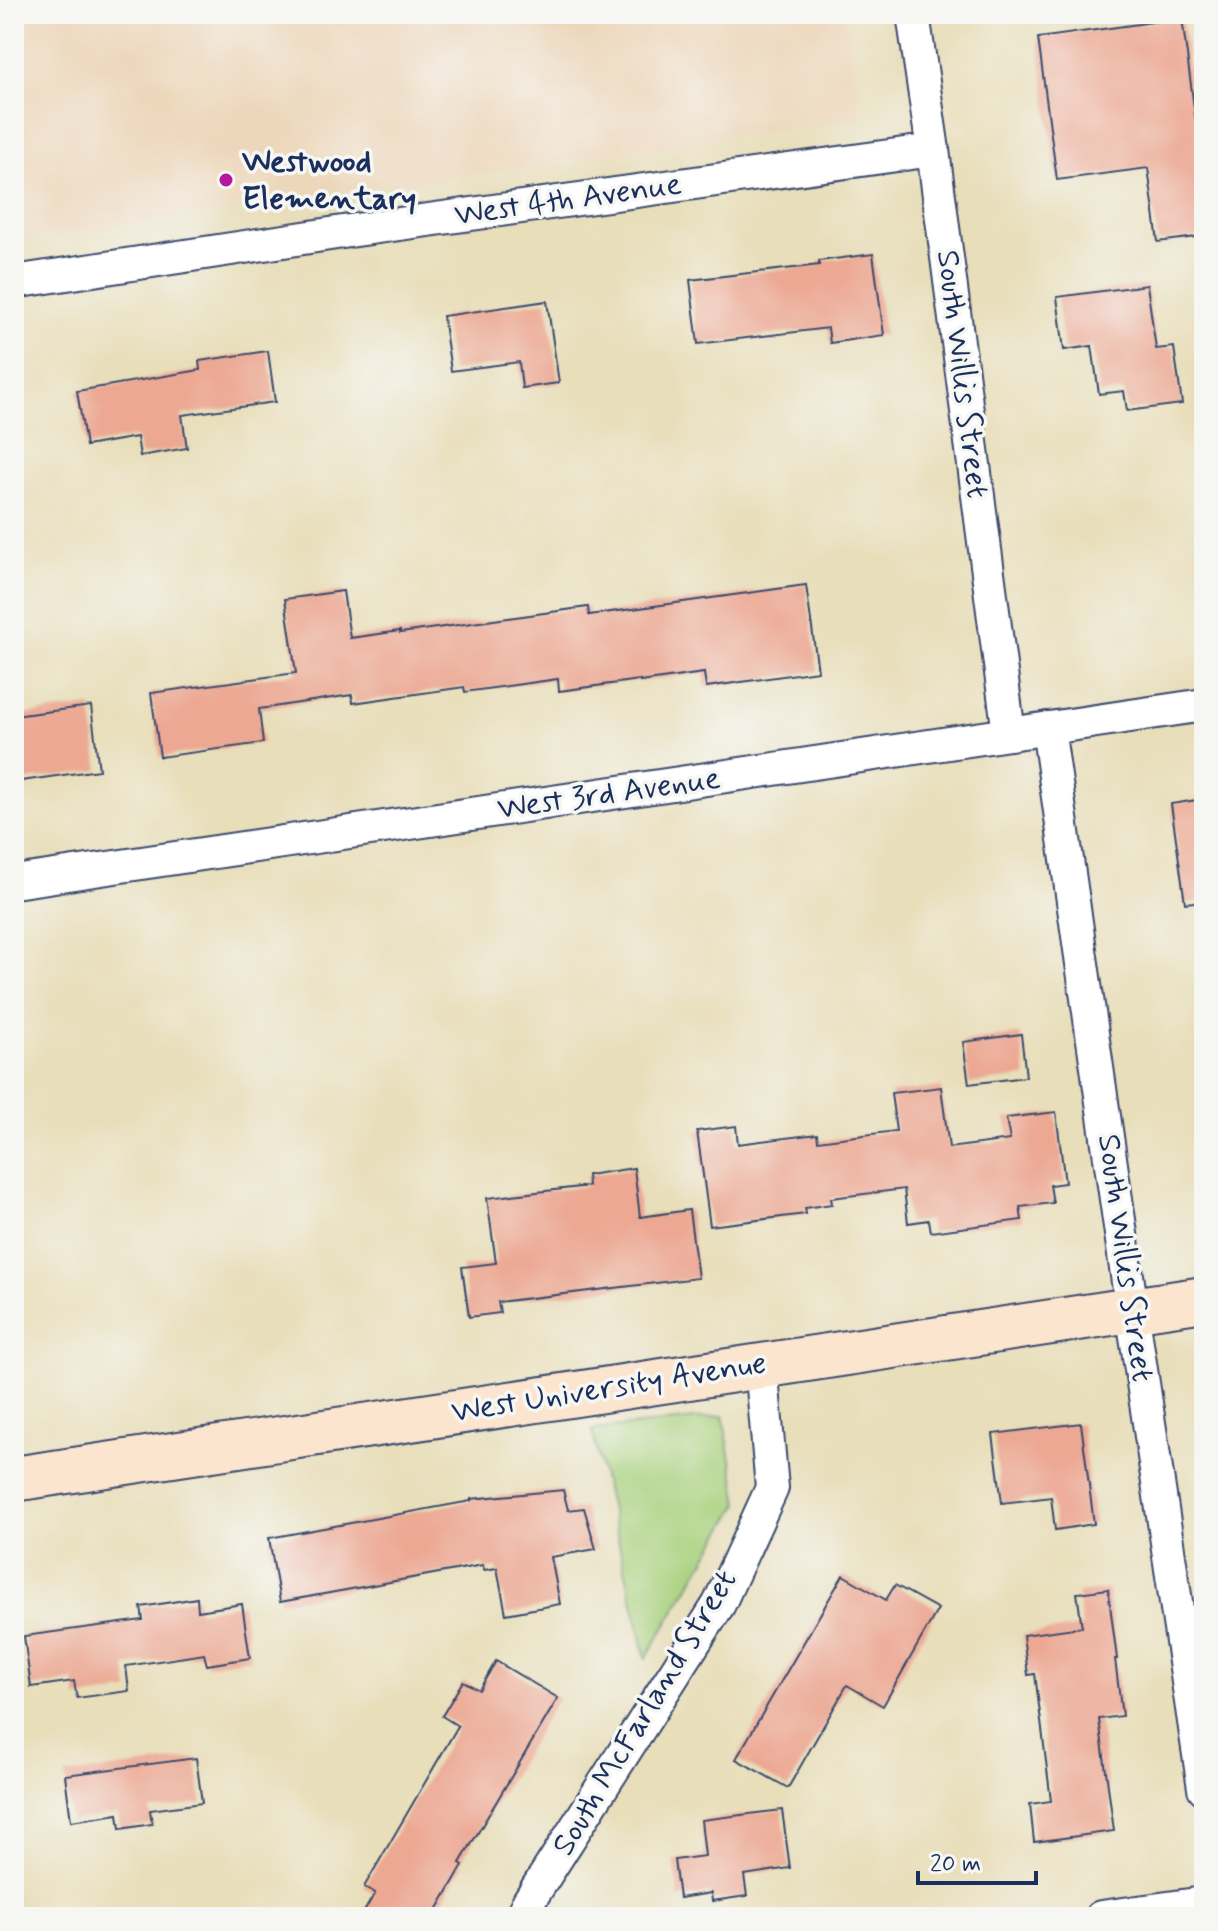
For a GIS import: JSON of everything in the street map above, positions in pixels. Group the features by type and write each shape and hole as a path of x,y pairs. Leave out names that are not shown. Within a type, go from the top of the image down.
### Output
{"street":[{"name":"South Willis Street","path":"913,14 1009,734"},
{"name":"West 4th Avenue","path":"14,282 356,230 933,150"},
{"name":"West 3rd Avenue","path":"14,882 1204,705"},
{"name":"South Willis Street","path":"1048,728 1204,1788"},
{"name":"West University Avenue","path":"14,1479 1204,1299"},
{"name":"South McFarland Street","path":"521,1917 719,1604 772,1488 761,1365"},
{"path":"1101,1917 1204,1903"}],"shaded area":[{"name":"Westwood Elementary","path":"14,14 841,14 848,30 861,118 14,241"}],"green space":[{"path":"723,1416 739,1503 646,1658 592,1430"}],"building":[{"path":"1182,18 1204,182 1204,236 1158,242 1148,168 1057,180 1038,38"},
{"path":"873,254 884,335 830,343 828,328 698,344 690,280 819,265 819,261"},
{"path":"1147,285 1156,349 1174,347 1182,404 1127,411 1124,391 1099,394 1092,346 1064,350 1057,297"},
{"path":"547,301 559,383 522,388 519,362 451,371 443,316"},
{"path":"268,351 275,402 182,415 187,448 140,456 137,437 86,446 77,391 200,370 199,361"},
{"path":"806,585 818,671 706,687 704,673 559,691 558,679 465,692 464,687 353,703 352,695 259,709 263,743 160,757 151,693 296,673 285,599 343,591 350,638 588,607 589,615"},
{"path":"91,706 99,770 14,782 14,716"},
{"path":"1204,799 1204,901 1185,903 1171,804"},
{"path":"1021,1034 1026,1077 969,1084 963,1042"},
{"path":"941,1087 949,1148 1010,1140 1006,1118 1056,1112 1065,1183 1050,1185 1053,1203 1020,1207 1022,1220 931,1232 929,1220 908,1223 904,1189 831,1198 832,1204 805,1208 806,1214 710,1226 697,1131 736,1126 738,1144 817,1134 818,1141 896,1131 891,1093"},
{"path":"634,1168 640,1217 689,1210 698,1278 498,1302 500,1313 469,1317 462,1267 496,1263 487,1198 588,1186 587,1175"},
{"path":"1081,1423 1094,1524 1055,1530 1051,1497 1002,1503 993,1434"},
{"path":"563,1490 568,1510 584,1508 596,1549 551,1557 560,1604 506,1614 497,1568 484,1570 483,1565 280,1602 269,1538 471,1499"},
{"path":"843,1575 886,1600 895,1585 938,1609 883,1706 847,1685 788,1788 736,1759"},
{"path":"1108,1589 1122,1716 1099,1719 1114,1831 1034,1842 1030,1804 1051,1801 1035,1674 1028,1675 1023,1635 1082,1627 1077,1593"},
{"path":"197,1598 198,1611 242,1604 250,1658 207,1665 204,1654 126,1666 129,1691 77,1698 74,1681 31,1687 24,1636 143,1620 141,1607"},
{"path":"496,1661 558,1698 460,1863 463,1865 433,1917 361,1917 375,1893 364,1887 458,1726 442,1716 463,1681 479,1690"},
{"path":"196,1758 202,1803 150,1810 152,1824 120,1829 118,1814 71,1821 65,1775"},
{"path":"782,1810 790,1868 744,1875 747,1896 712,1901 711,1893 679,1898 674,1860 705,1856 701,1820"}],"place":[{"name":"Westwood Elementary","path":"226,180"}]}
